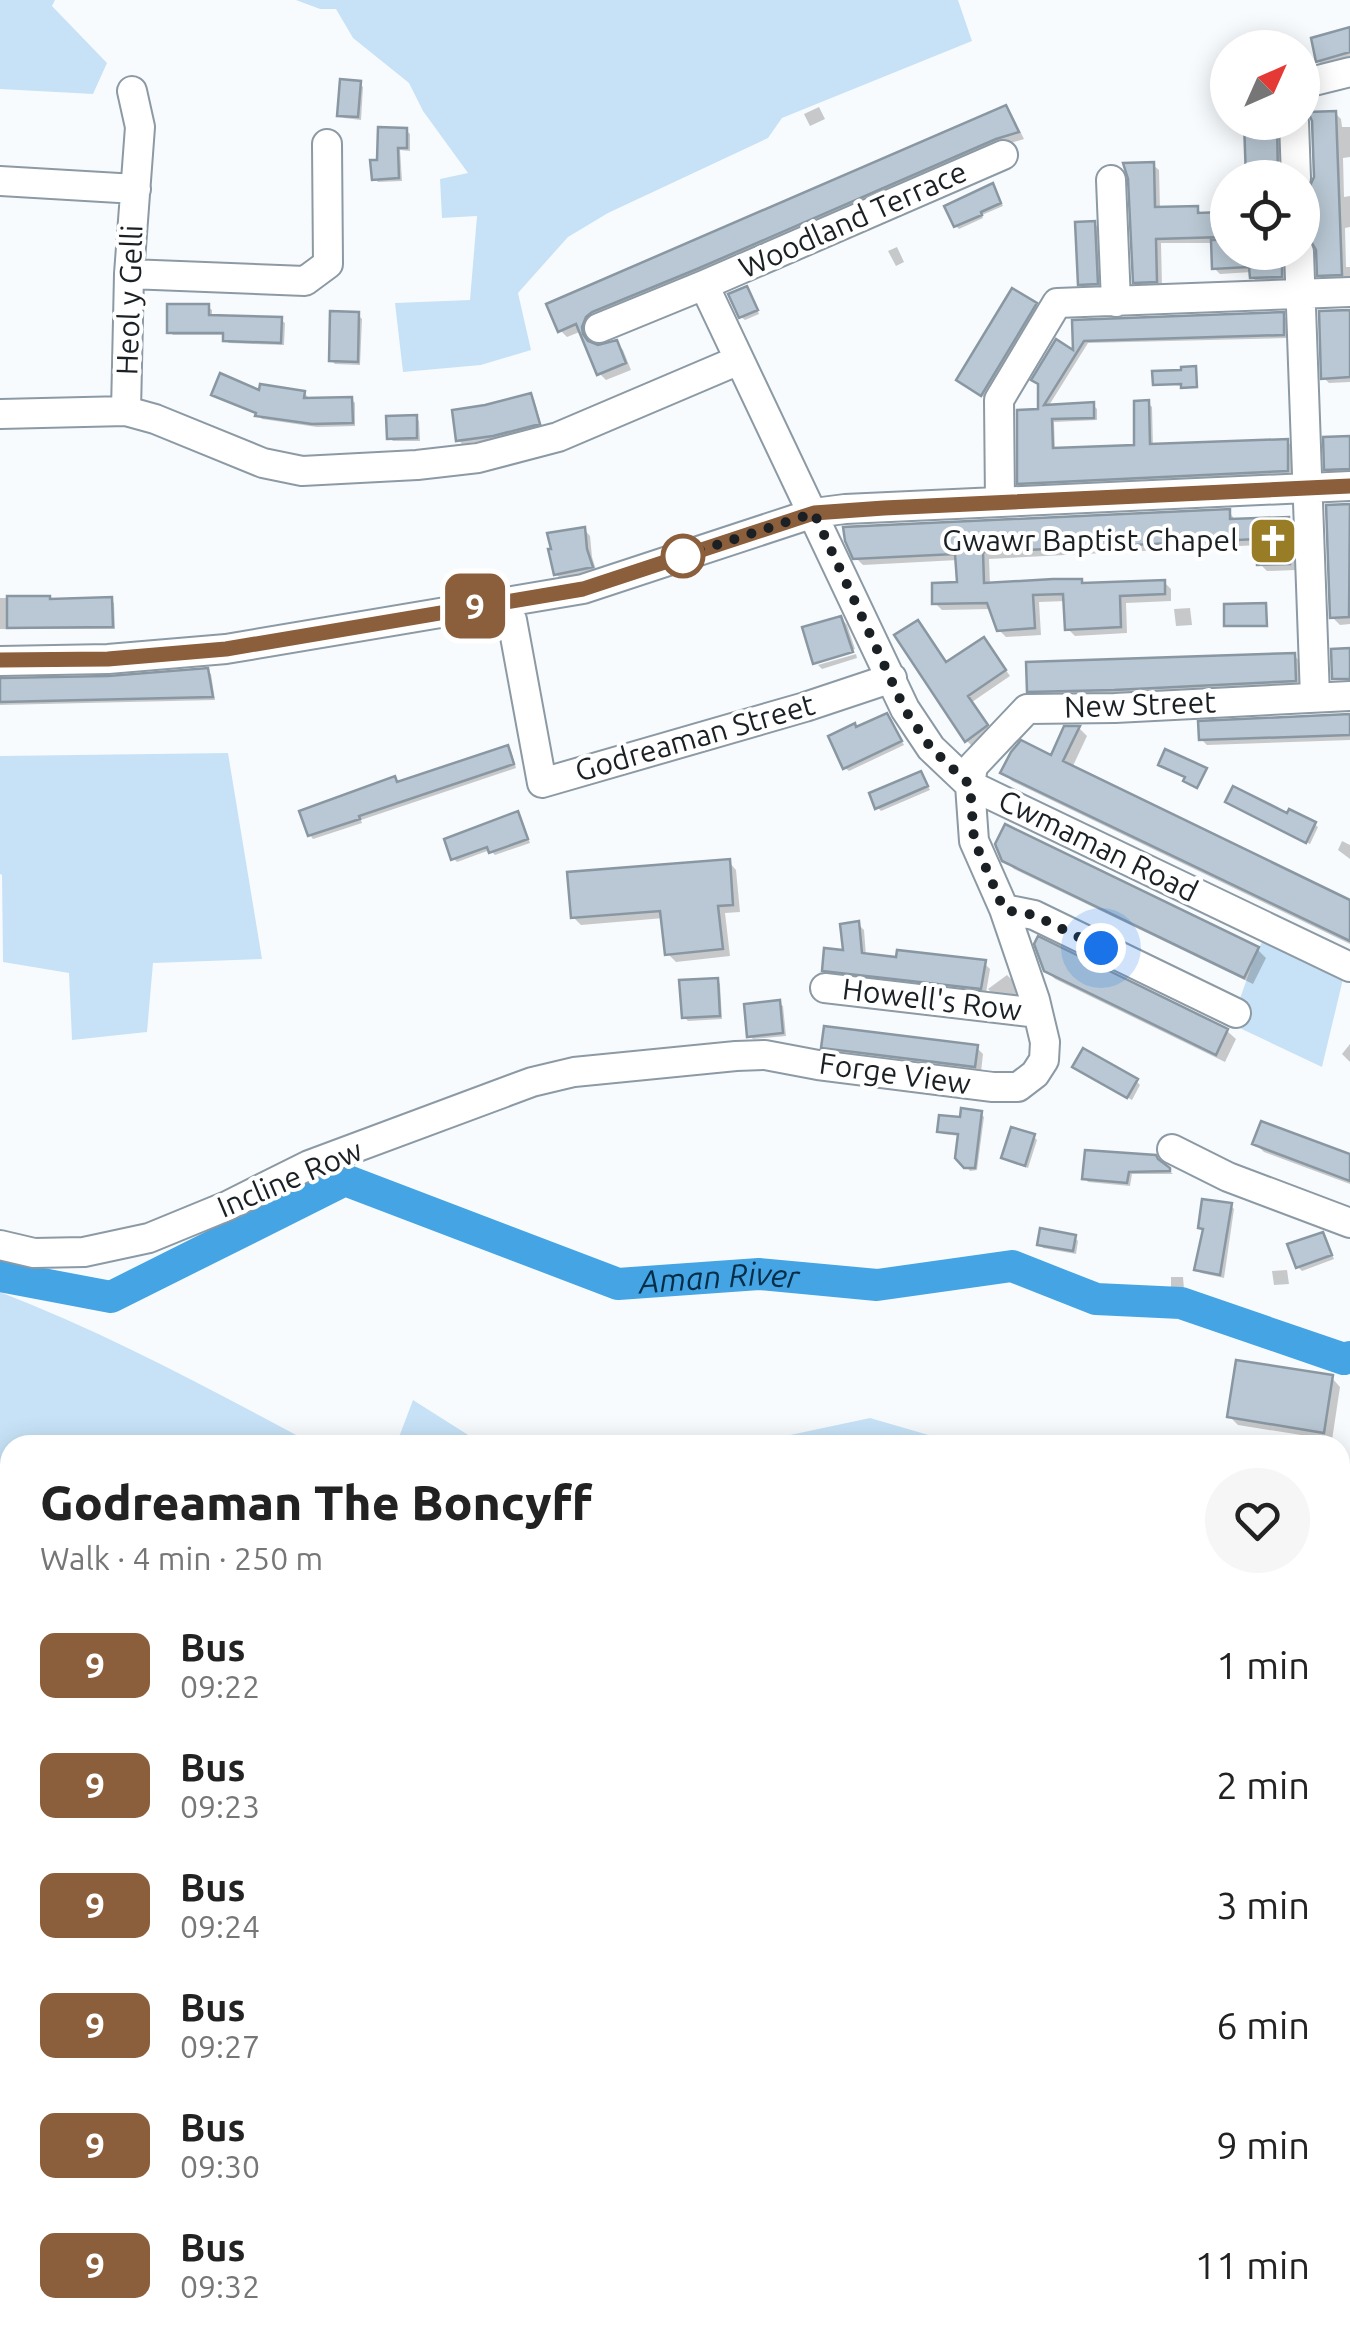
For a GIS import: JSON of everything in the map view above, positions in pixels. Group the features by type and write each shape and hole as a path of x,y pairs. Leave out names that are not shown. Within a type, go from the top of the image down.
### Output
{"street":[{"path":"1320,80 1350,72"},
{"name":"Heol y Gelli","path":"126,411 128,274 140,127 132,91"},
{"path":"128,274 305,281 328,264 327,144"},
{"name":"Woodland Terrace","path":"599,328 1003,154"},
{"path":"1111,180 1116,302"},
{"name":"Heol y Gelli","path":"0,182 136,188"},
{"path":"1299,270 1315,697"},
{"name":"Woodland Terrace","path":"704,285 814,513"},
{"path":"1000,502 999,400 1057,303 1350,292"},
{"path":"0,414 126,411 154,418 263,463 302,471 417,466 478,458 558,437 738,360"},
{"path":"0,660 108,659 226,649 583,589 814,513 1350,486"},
{"name":"Cwmaman Road","path":"814,513 905,710 931,748 970,785 1350,967"},
{"name":"Godreaman Street","path":"512,620 542,783 805,708 892,678"},
{"name":"New Street","path":"970,785 973,766 1027,709 1350,696"},
{"path":"970,785 974,840 1004,910 1038,1013"},
{"path":"1004,910 1034,915 1236,1013"},
{"name":"Howell's Row","path":"826,988 1038,1013"},
{"name":"Forge View","path":"574,1072 765,1055 994,1088 1018,1087 1035,1074 1044,1060 1045,1042 1038,1013"},
{"name":"Incline Row","path":"0,1244 34,1253 84,1252 149,1238 309,1166 532,1082 574,1072"},
{"path":"1172,1149 1228,1177 1350,1223"}],"shaded area":[{"path":"0,0 55,0 52,6 107,63 93,94 0,89"},
{"path":"296,0 958,0 972,41 782,118 768,138 608,213 568,237 518,293 531,350 481,365 403,372 395,303 470,300 477,216 442,218 440,179 468,173 423,111 409,83 353,38 336,9 320,9"},
{"path":"228,753 262,959 153,963 147,1032 72,1040 69,973 3,962 0,756"},
{"path":"1264,938 1343,979 1322,1067 1231,1024"},
{"path":"0,1292 121,1345 296,1435 0,1435"},
{"path":"413,1400 468,1435 400,1435"},
{"path":"870,1418 929,1435 790,1435"}],"building":[{"path":"1350,27 1350,52 1320,61 1320,35"},
{"path":"340,79 361,81 358,117 337,116"},
{"path":"1006,105 1019,132 592,312 586,317 583,334 598,345 617,340 626,363 597,375 576,324 558,332 546,304"},
{"path":"1336,111 1342,275 1317,276 1320,160 1313,160 1313,140 1320,140 1320,112"},
{"path":"378,127 407,128 407,148 398,148 399,178 372,180 370,160 377,160"},
{"path":"1245,140 1277,140 1278,160 1245,160"},
{"path":"1154,162 1155,207 1198,206 1198,213 1210,212 1210,237 1156,239 1157,282 1133,283 1128,179 1123,163"},
{"path":"993,183 1001,203 954,227 944,206"},
{"path":"1095,221 1098,284 1078,285 1075,222"},
{"path":"1249,270 1282,270 1282,277 1250,278"},
{"path":"747,286 758,310 739,318 728,294"},
{"path":"1012,288 1037,303 981,396 956,380"},
{"path":"167,304 209,304 209,315 282,317 281,343 223,341 223,333 167,333"},
{"path":"1350,310 1350,377 1321,379 1319,311"},
{"path":"330,311 359,312 358,362 329,361"},
{"path":"1284,312 1284,335 1084,341 1044,405 1094,402 1094,418 1052,419 1053,448 1134,445 1134,401 1149,400 1150,444 1288,439 1288,471 1017,484 1017,410 1038,409 1038,384 1031,380 1056,339 1073,350 1072,320"},
{"path":"1196,366 1197,387 1153,385 1152,371"},
{"path":"220,373 259,390 260,384 305,391 304,398 352,397 353,423 312,424 255,416 256,413 211,395"},
{"path":"531,393 540,424 456,441 452,410"},
{"path":"417,415 417,438 387,439 386,416"},
{"path":"1350,436 1350,469 1324,470 1323,437"},
{"path":"1350,504 1349,617 1330,618 1326,505"},
{"path":"1230,509 1230,519 1289,517 1290,564 1257,565 1257,539 983,552 984,583 1165,580 1165,594 1120,596 1121,627 1065,630 1063,594 1033,595 1035,628 997,631 987,603 932,604 932,583 957,582 955,554 853,559 843,527"},
{"path":"585,527 593,567 554,575 547,533"},
{"path":"7,596 112,597 113,627 7,628"},
{"path":"1266,603 1267,626 1224,626 1224,604"},
{"path":"841,616 853,652 813,664 802,627"},
{"path":"918,620 946,662 984,637 1006,670 968,696 988,725 965,742 894,635"},
{"path":"1350,648 1350,679 1332,679 1331,649"},
{"path":"1295,653 1296,681 1027,692 1026,662"},
{"path":"208,668 213,697 0,702 0,678 108,676"},
{"path":"887,713 902,741 843,769 828,736"},
{"path":"1350,714 1350,735 1199,740 1198,721"},
{"path":"1064,726 1080,726 1063,761 1350,900 1350,941 1000,773 1021,740 1051,755"},
{"path":"508,745 514,764 308,836 299,811 395,776 397,782"},
{"path":"1165,749 1207,768 1197,788 1183,781 1185,777 1158,765"},
{"path":"921,771 928,786 875,809 869,793"},
{"path":"1233,786 1287,813 1289,809 1316,822 1306,843 1225,802"},
{"path":"518,811 528,839 489,853 487,847 451,860 444,839"},
{"path":"1005,824 1259,947 1244,978 1002,861 995,844"},
{"path":"730,859 733,905 718,906 723,949 665,955 660,911 571,918 567,872"},
{"path":"859,921 862,953 896,957 897,950 986,960 981,989 822,971 824,948 843,950 840,924"},
{"path":"1038,936 1228,1029 1216,1055 1044,971 1034,944"},
{"path":"718,978 720,1016 682,1018 679,980"},
{"path":"780,1000 783,1033 747,1037 744,1004"},
{"path":"824,1026 978,1045 975,1067 821,1048"},
{"path":"1083,1048 1138,1079 1127,1098 1072,1067"},
{"path":"961,1108 982,1111 975,1168 964,1168 955,1158 958,1134 937,1132 939,1115 960,1117"},
{"path":"1261,1121 1350,1154 1350,1181 1252,1144"},
{"path":"1011,1127 1035,1134 1025,1166 1001,1158"},
{"path":"1085,1150 1156,1155 1170,1171 1129,1172 1127,1183 1082,1179"},
{"path":"1202,1199 1232,1203 1220,1275 1194,1270 1203,1229 1198,1228"},
{"path":"1040,1228 1076,1235 1073,1251 1037,1245"},
{"path":"1323,1232 1332,1255 1296,1268 1287,1244"},
{"path":"1236,1360 1333,1375 1324,1433 1227,1417"}],"waterway":[{"name":"Aman River","path":"0,1276 111,1297 345,1180 618,1284 759,1274 877,1285 1012,1266 1096,1299 1181,1303 1344,1359 1350,1357"}],"bus line":[{"name":"9","path":"0,660 108,659 226,649 583,589 814,513 1350,486"}],"place":[{"name":"Gwawr Baptist Chapel","path":"1273,541"}],"route":[{"path":"683,556 814,513 905,710 931,748 970,785 974,840 1004,910 1034,915 1101,948"}]}
